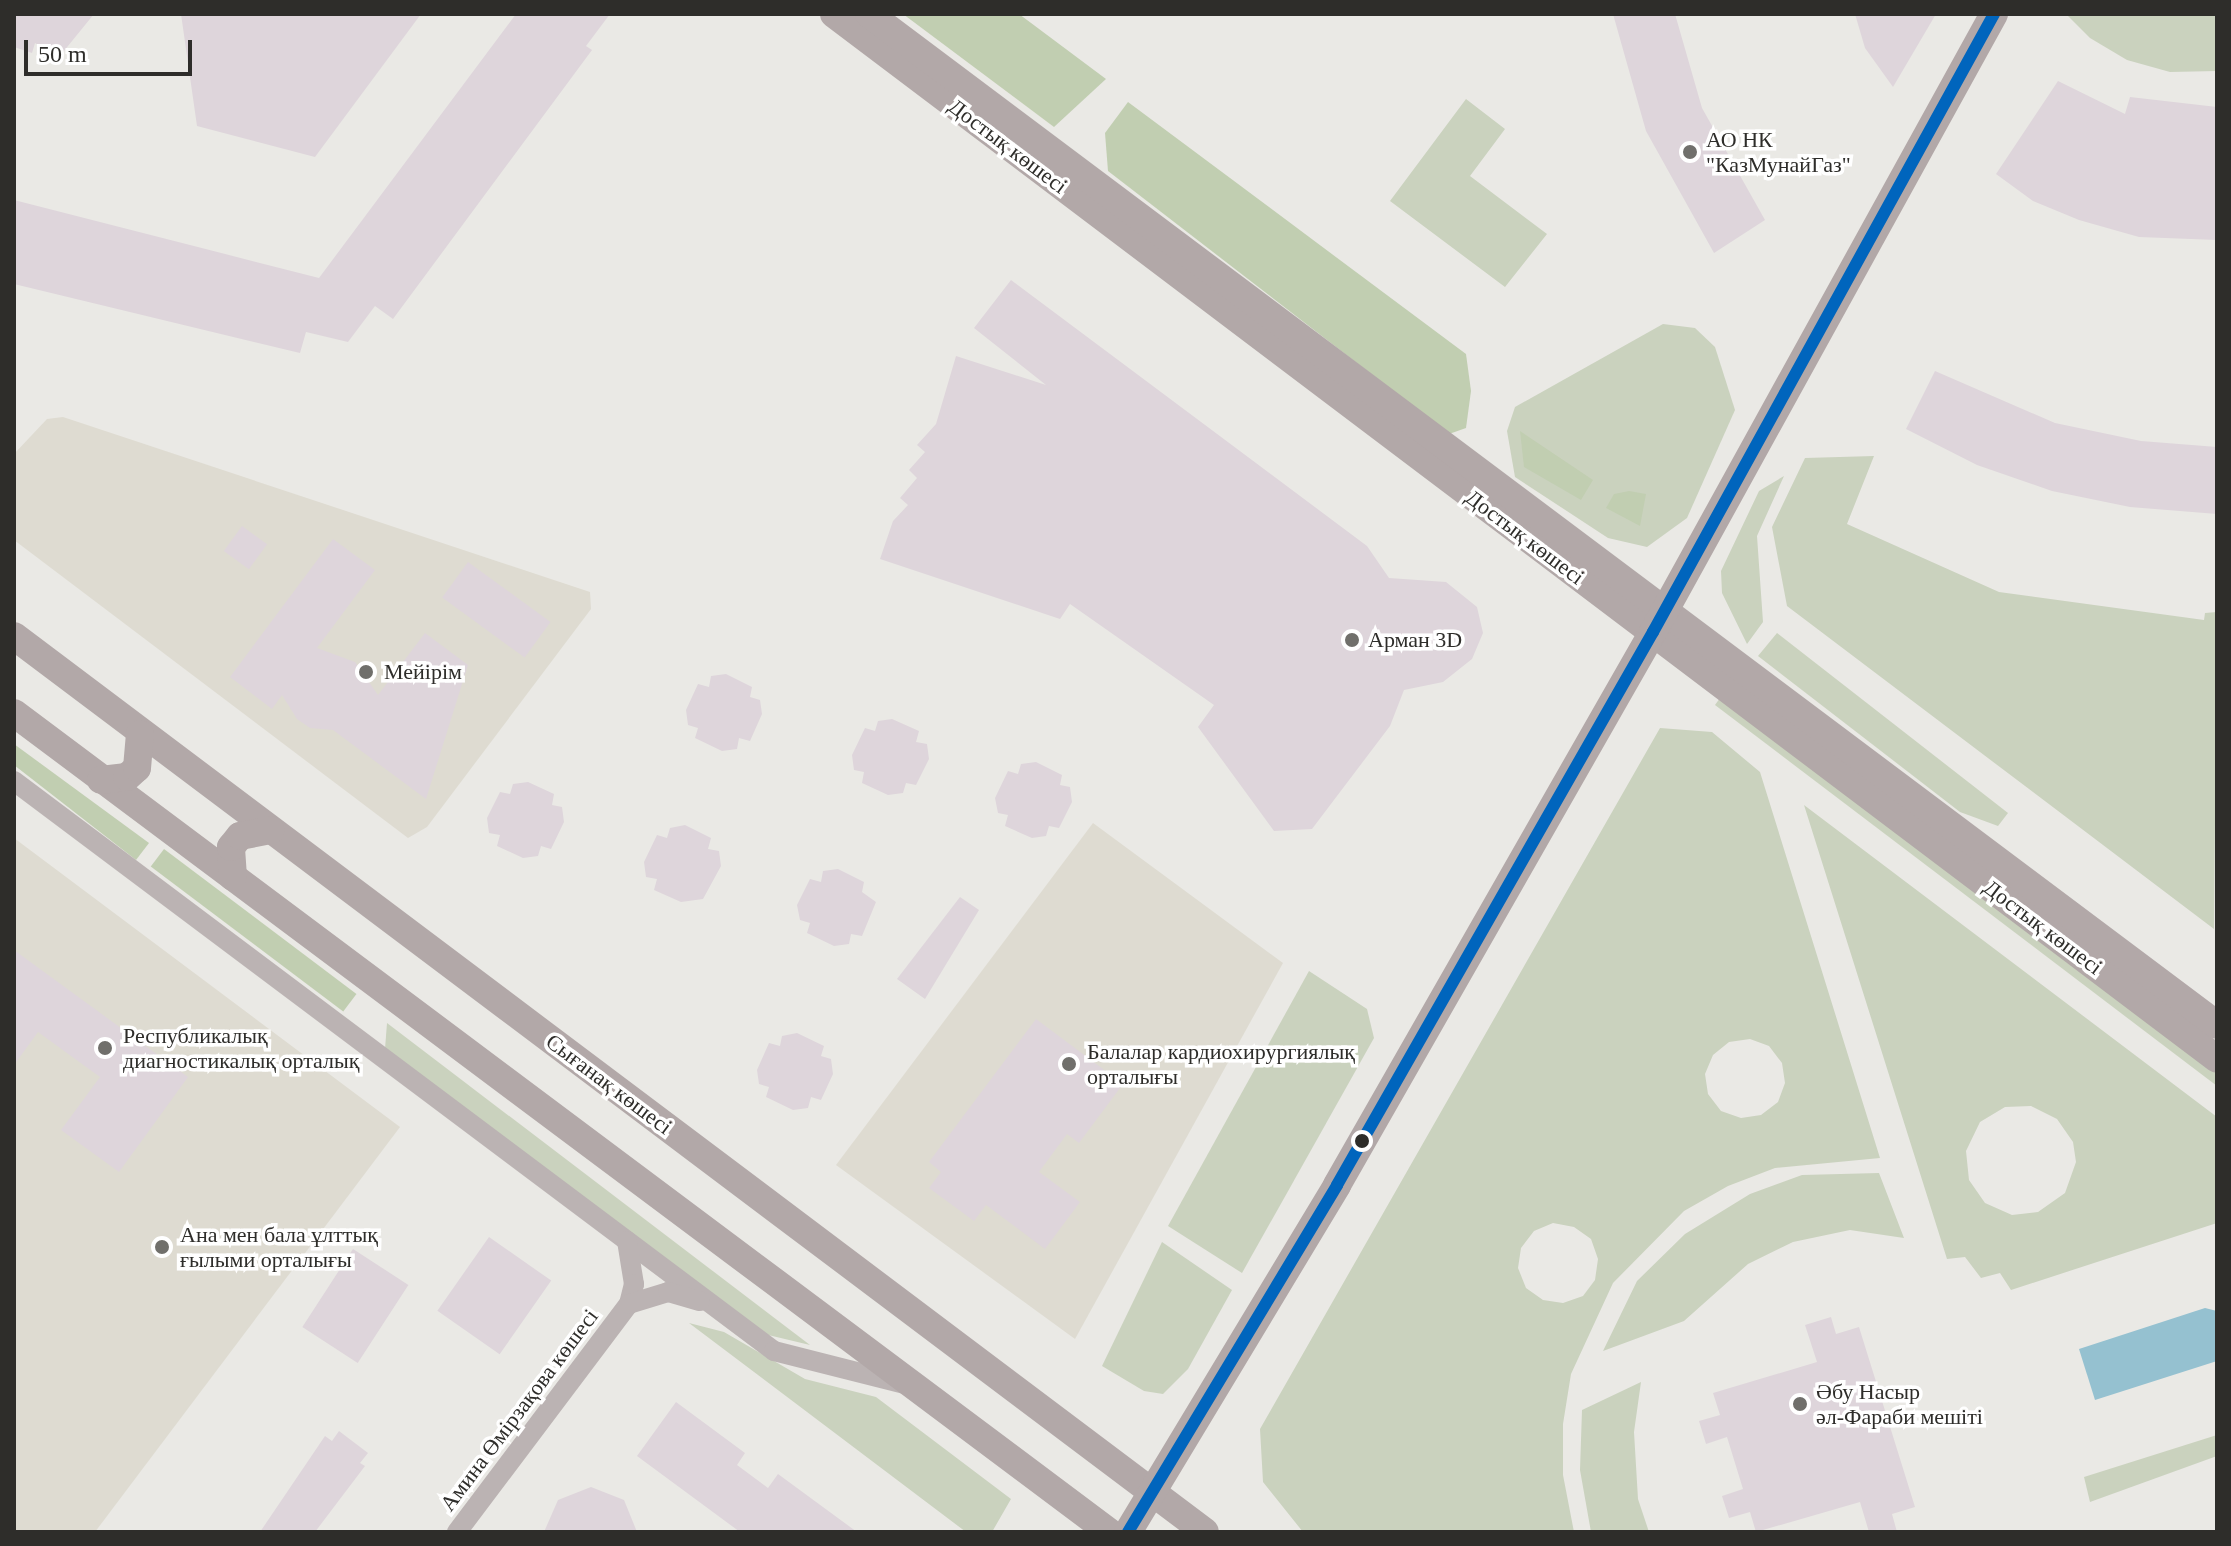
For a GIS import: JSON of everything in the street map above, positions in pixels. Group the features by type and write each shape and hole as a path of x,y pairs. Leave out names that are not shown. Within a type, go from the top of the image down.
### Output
{"main road":[{"name":"Достық көшесі","path":"834,14 2217,1025"},
{"name":"Достық көшесі","path":"869,14 1660,620 2215,1053"},
{"path":"1128,1532 1337,1185 1660,620 1994,14"},
{"name":"Сығанақ көшесі","path":"14,636 140,734 1205,1532"},
{"path":"14,713 1109,1532"},
{"path":"101,780 127,777 137,768 140,734"},
{"path":"233,877 231,847 240,836 270,830"}],"street":[{"path":"14,781 774,1351 914,1386"},
{"name":"Амина Өмірзақова көшесі","path":"457,1532 624,1311 634,1284 627,1241"},
{"name":"Амина Өмірзақова көшесі","path":"624,1311 668,1292 712,1305"}],"shaded area":[{"name":"Мейірім","path":"63,417 590,592 591,609 427,827 408,838 14,540 14,454 47,419"},
{"name":"Балалар кардиохирургиялық орталығы","path":"1093,823 1283,963 1075,1339 836,1165"},
{"name":"Ана мен бала ұлттық ғылыми орталығы","path":"14,838 400,1127 95,1532 14,1532"}],"green space":[{"path":"903,14 1019,14 1106,79 1054,127"},
{"path":"2066,14 2217,14 2217,71 2170,72 2127,60 2090,38"},
{"path":"1466,99 1505,129 1470,176 1547,234 1505,287 1390,201"},
{"path":"1128,102 1466,354 1471,391 1466,428 1449,434 1108,171 1105,133"},
{"path":"1663,324 1695,328 1715,347 1735,410 1687,518 1647,547 1608,538 1515,477 1507,431 1515,407"},
{"path":"1520,431 1593,480 1581,500 1524,467"},
{"path":"1874,456 1847,524 1999,592 2204,620 2205,613 2217,612 2214,929 1787,606 1772,527 1805,458"},
{"path":"1784,476 1757,536 1763,622 1747,644 1722,593 1721,571 1759,491"},
{"path":"1629,491 1646,494 1640,526 1606,508 1614,494"},
{"path":"1777,633 2008,813 1998,826 1960,812 1758,656"},
{"path":"1720,698 2217,1071 2217,1086 1715,705"},
{"path":"1660,728 1712,732 1760,772 1880,1158 1775,1168 1728,1186 1684,1211 1613,1283 1571,1374 1563,1424 1563,1475 1574,1532 1303,1532 1263,1482 1260,1429","holes":["1750,1039 1769,1046 1782,1063 1785,1083 1778,1102 1761,1115 1741,1118 1721,1111 1708,1094 1705,1074 1713,1055 1729,1042","1553,1223 1574,1227 1591,1239 1598,1259 1595,1280 1583,1296 1563,1303 1543,1300 1526,1288 1518,1268 1521,1248 1534,1231"]},
{"path":"14,744 149,843 136,860 14,765"},
{"path":"1804,805 2217,1117 2217,1223 2011,1290 2000,1273 1981,1278 1965,1257 1947,1259","holes":["2031,1106 2057,1119 2073,1142 2076,1162 2065,1193 2038,1212 2012,1215 1985,1203 1969,1180 1966,1151 1980,1122 2005,1107"]},
{"path":"164,849 356,994 343,1012 151,867"},
{"path":"1309,971 1367,1009 1374,1038 1242,1273 1168,1226"},
{"path":"387,1023 810,1345 764,1334 385,1049"},
{"path":"1879,1173 1904,1238 1850,1230 1793,1242 1748,1264 1684,1321 1603,1351 1637,1281 1685,1234 1750,1194 1802,1175"},
{"path":"1162,1242 1232,1290 1188,1369 1163,1394 1144,1391 1102,1366"},
{"path":"689,1323 724,1332 805,1379 876,1397 1011,1499 992,1532 966,1532"},
{"path":"1641,1382 1634,1432 1638,1499 1649,1532 1591,1532 1580,1470 1582,1410"},
{"path":"2217,1435 2217,1456 2090,1502 2084,1477"}],"water":[{"path":"2205,1308 2217,1311 2217,1361 2095,1400 2079,1349"}],"building":[{"path":"14,14 94,14 59,57 35,43 32,53 14,47"},
{"path":"181,14 421,14 315,157 197,126"},
{"path":"516,14 610,14 586,46 592,50 393,319 375,306 348,342 306,332 300,353 14,284 14,200 319,278"},
{"name":"АО НК \"КазМунайГаз\"","path":"1613,14 1675,14 1702,108 1765,220 1714,253 1646,131"},
{"path":"1855,14 1936,14 1893,87 1865,48"},
{"path":"2058,81 2125,114 2130,97 2217,107 2217,240 2139,237 2079,220 2033,201 1996,174"},
{"path":"1011,280 1367,546 1389,578 1446,582 1477,607 1483,633 1472,659 1443,682 1404,690 1390,726 1312,829 1274,831 1198,727 1214,705 1070,604 1060,619 880,559 893,521 908,505 900,498 917,478 909,470 925,452 917,445 936,424 956,356 1046,385 974,328"},
{"path":"1935,371 2055,423 2141,441 2217,447 2217,514 2130,507 2052,491 1977,465 1906,429"},
{"path":"242,526 267,544 249,569 224,551"},
{"path":"333,539 375,570 317,648 355,662 378,695 425,633 468,665 426,799 333,730 310,728 297,719 282,695 272,709 230,677"},
{"path":"468,562 551,622 525,658 442,598"},
{"path":"726,674 752,687 750,697 760,700 762,714 750,741 739,738 737,749 722,751 695,738 698,728 688,725 686,710 698,684 709,687 711,676"},
{"path":"892,719 919,731 916,742 927,744 929,759 916,785 906,783 903,793 888,795 862,783 864,772 854,770 852,755 865,728 875,731 878,721"},
{"path":"1036,762 1062,775 1060,785 1070,787 1072,802 1059,828 1049,826 1046,836 1032,838 1005,826 1008,815 998,813 995,798 1008,771 1018,774 1021,764"},
{"path":"528,782 554,794 552,805 562,807 564,822 551,849 541,846 538,856 523,858 497,846 500,835 489,833 487,818 500,792 510,794 513,784"},
{"path":"685,825 711,838 708,849 719,851 721,866 703,899 681,902 654,890 657,879 646,877 644,862 657,835 667,838 670,828"},
{"path":"838,869 864,882 862,892 876,902 862,936 851,934 849,944 834,946 807,933 810,923 800,920 797,905 810,879 821,882 823,871"},
{"path":"960,897 979,910 925,999 897,979"},
{"name":"Республикалық диагностикалық орталық","path":"14,950 188,1077 119,1172 61,1130 100,1077 38,1032 14,1065"},
{"path":"1036,1019 1123,1084 1079,1143 1067,1134 1039,1172 1080,1202 1045,1249 986,1205 974,1221 929,1188 941,1172 929,1162"},
{"path":"797,1033 824,1046 821,1056 831,1059 833,1074 821,1100 811,1097 808,1108 793,1110 766,1097 769,1087 759,1084 757,1070 769,1043 780,1046 782,1036"},
{"path":"489,1237 551,1281 500,1354 437,1311"},
{"path":"353,1249 408,1285 358,1363 302,1327"},
{"name":"Әбу Насыр әл-Фараби мешіті","path":"1831,1317 1836,1334 1859,1327 1915,1507 1892,1514 1897,1532 1869,1532 1860,1502 1756,1532 1750,1512 1729,1518 1722,1496 1743,1489 1727,1437 1706,1444 1699,1421 1720,1415 1713,1393 1817,1362 1805,1325"},
{"path":"676,1402 745,1453 737,1465 768,1488 778,1474 857,1532 740,1532 637,1456"},
{"path":"339,1431 368,1453 360,1463 365,1466 315,1532 260,1532 325,1436 332,1441"},
{"path":"591,1487 624,1500 637,1532 544,1532 558,1500"}],"transit line":[{"path":"1128,1532 1337,1185 1653,632 1994,14"}],"place":[{"name":"АО НК \"КазМунайГаз\"","path":"1690,152"},
{"name":"Арман 3D","path":"1352,640"},
{"name":"Мейірім","path":"366,672"},
{"name":"Республикалық диагностикалық орталық","path":"105,1048"},
{"name":"Балалар кардиохирургиялық орталығы","path":"1069,1064"},
{"name":"Ана мен бала ұлттық ғылыми орталығы","path":"162,1247"},
{"name":"Әбу Насыр әл-Фараби мешіті","path":"1800,1404"}]}
